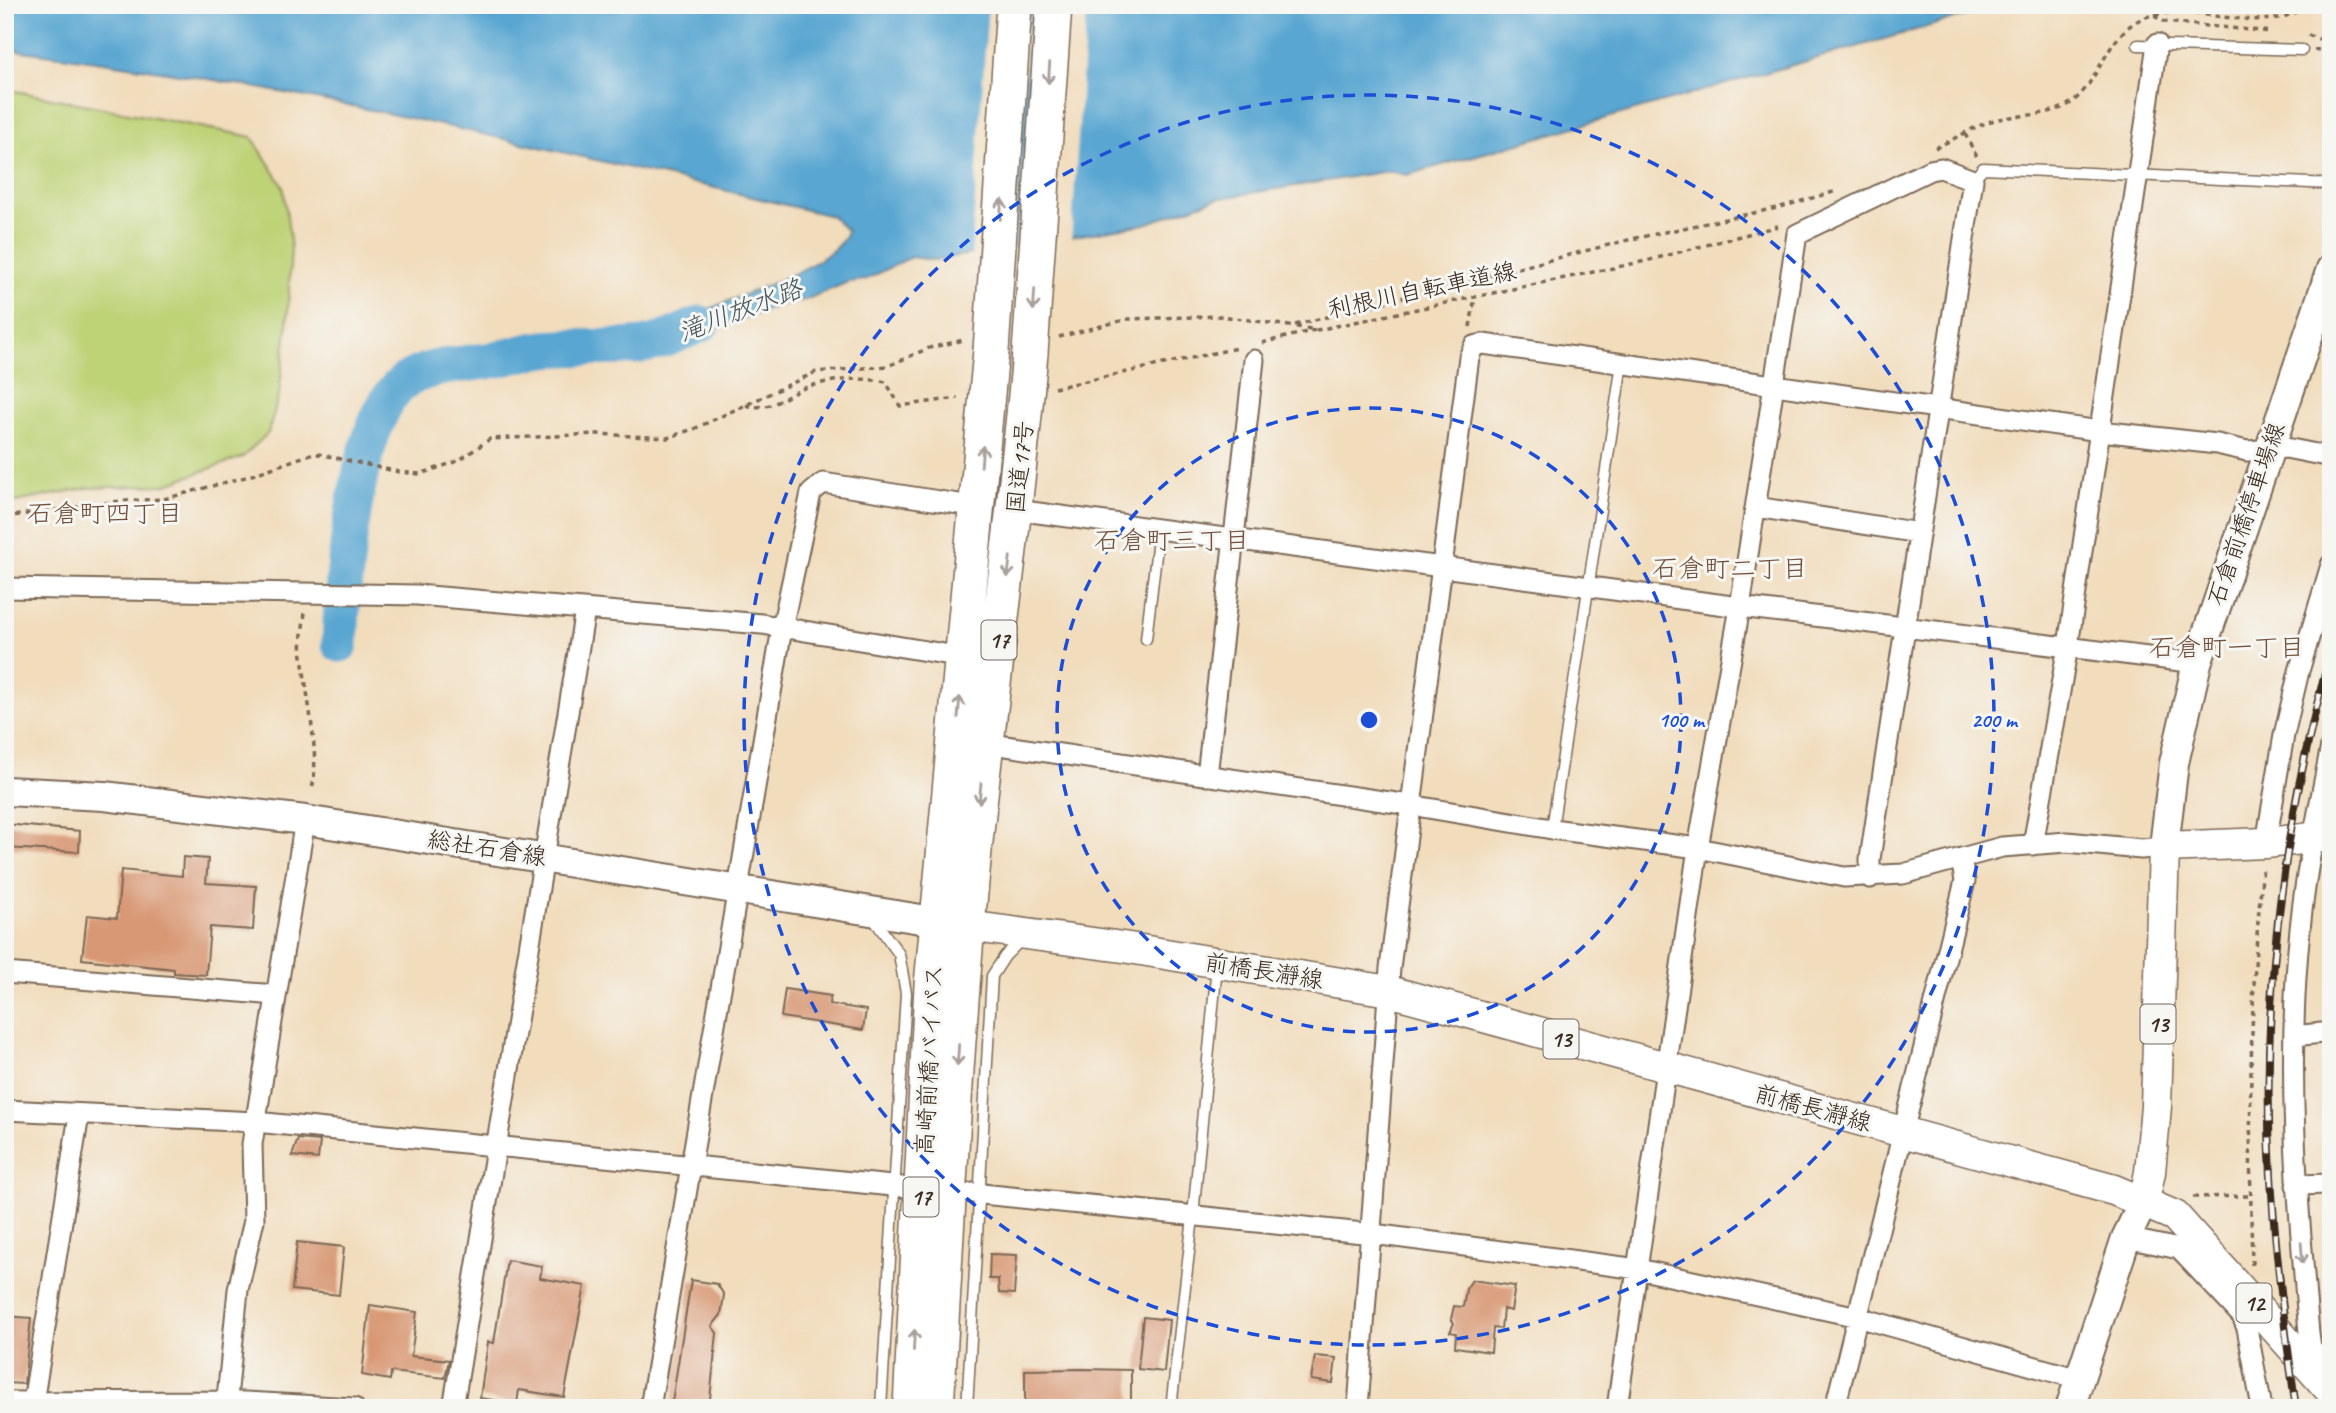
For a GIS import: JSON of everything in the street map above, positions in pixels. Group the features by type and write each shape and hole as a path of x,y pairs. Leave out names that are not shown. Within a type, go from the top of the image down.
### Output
{"highway":[{"name":"国道17号","path":"952,924 963,657 978,507 979,345 1014,5"},
{"name":"国道17号","path":"952,924 985,743 1016,510 1042,346 1054,5"},
{"name":"高崎前橋バイパス","path":"911,1408 952,924"},
{"name":"高崎前橋バイパス","path":"936,1408 952,924"}],"main road":[{"name":"石倉前橋停車場線","path":"2164,847 2174,763 2197,663 2331,269"},
{"name":"総社石倉線","path":"5,791 104,796 305,820 952,924"},
{"path":"2164,847 2322,838"},
{"name":"13","path":"2144,1201 2156,1106 2164,847"},
{"name":"前橋長瀞線","path":"952,924 1389,991 2091,1182 2144,1201"},
{"path":"2070,1408 2126,1238 2144,1201"},
{"name":"12","path":"2144,1201 2175,1216 2331,1391"}],"street":[{"path":"2032,845 2068,646 2139,176 2148,44"},
{"path":"1618,1408 1698,848 1741,607 1797,234 1930,170 1941,168 1973,180 1905,626 1870,878"},
{"path":"1358,1408 1389,991 1440,565 1469,357 1474,346 1483,344 1622,362 2100,431 2217,444 2247,451 2286,448 2331,457"},
{"path":"1207,775 1250,351"},
{"path":"650,1408 782,628 811,493 823,483 978,507"},
{"path":"1756,507 1919,533"},
{"path":"1016,510 1741,607 2197,663"},
{"path":"2266,843 2284,735 2299,671 2331,565"},
{"path":"5,588 375,592 782,628 963,657"},
{"path":"453,1408 585,610"},
{"path":"985,743 1410,805 1552,829 1698,848 1844,877 1870,878 1926,870 2002,847 2067,842 2141,849 2164,847"},
{"path":"2331,746 2322,838 2300,930 2294,1036 2296,1185 2311,1348 2331,1371"},
{"path":"226,1405 238,1290 254,1220 251,1158 305,820"},
{"path":"1835,1408 1965,881 1961,858"},
{"path":"5,973 276,995"},
{"path":"2294,1036 2331,1032"},
{"path":"5,1111 256,1122 898,1187"},
{"path":"33,1403 79,1115"},
{"path":"2296,1185 2331,1184"},
{"path":"975,1193 1373,1234 1638,1269 1858,1317 2079,1379"},
{"path":"2126,1238 2179,1249 2242,1316 2247,1328 2262,1408"},
{"path":"5,1402 354,1408"}],"lane":[{"path":"2148,44 2302,50"},
{"path":"1973,180 1983,168 2331,184"},
{"path":"1552,829 1622,362"},
{"path":"1146,639 1159,530"},
{"path":"868,911 895,946 905,983 898,1187 881,1408"},
{"path":"967,1408 975,1193 992,976 1004,956 1028,934"},
{"path":"1171,1408 1194,1215 1197,1154 1217,964"}],"path":[{"path":"1930,151 1987,123 2045,113 2070,104 2080,95 2128,28 2154,16 2166,12 2275,20 2307,5"},
{"path":"2154,16 2165,22 2283,33"},
{"path":"2296,34 2331,43"},
{"path":"1965,134 1978,159"},
{"path":"1293,326 1632,239 1777,208 1840,190 1844,196"},
{"name":"利根川自転車道線","path":"1042,346 1128,319 1222,316 1317,330 1684,252 1788,223"},
{"path":"1472,312 1475,297"},
{"path":"1054,388 1250,351 1317,330"},
{"path":"5,517 120,500 164,499 249,477 314,453 399,472 433,471 458,461 490,439 598,434 667,438 696,428 816,372 888,366 953,340 979,345"},
{"path":"745,405 767,408 814,385 858,379 886,382 900,406 960,398"},
{"path":"311,791 314,780 310,719 301,653 313,592"},
{"path":"2252,1267 2252,983 2266,843"},
{"path":"2187,1198 2250,1196"}],"green space":[{"path":"5,89 252,137 283,186 291,248 287,328 279,395 268,433 243,457 164,485 87,488 5,504"}],"water":[{"path":"5,5 2003,5 1407,175 1388,171 1214,199 1145,224 935,260 911,257 865,280 848,282 805,300 782,304 670,347 654,343 711,308 804,269 839,244 847,231 832,216 421,120 214,80 5,49"}],"pier":[{"path":"988,5 1030,5 1013,250 971,257"},
{"path":"1036,5 1087,5 1071,241 1021,249"}],"building":[{"path":"5,824 80,831 79,852 5,848"},
{"path":"183,857 208,859 206,883 256,886 253,930 210,927 206,975 174,973 174,969 82,959 87,915 117,918 121,870 182,876"},
{"path":"785,989 831,996 829,1004 866,1010 863,1030 781,1017"},
{"path":"298,1139 320,1141 318,1159 292,1156"},
{"path":"297,1242 344,1247 339,1295 292,1290"},
{"path":"990,1254 1017,1255 1014,1294 999,1293 998,1279 989,1279"},
{"path":"507,1260 542,1266 540,1278 585,1286 564,1397 519,1390 517,1404 480,1398 488,1342 494,1343"},
{"path":"691,1280 717,1284 724,1295 721,1315 712,1326 717,1333 709,1408 672,1402"},
{"path":"1472,1280 1515,1286 1511,1311 1503,1309 1501,1329 1493,1328 1491,1352 1455,1347 1456,1333 1450,1332 1454,1323 1451,1319 1454,1306 1463,1307 1466,1289"},
{"path":"370,1305 417,1312 411,1356 449,1360 445,1378 391,1372 390,1380 362,1375"},
{"path":"5,1316 31,1318 24,1384 5,1383"},
{"path":"1143,1317 1169,1320 1164,1372 1138,1369"},
{"path":"1315,1356 1336,1358 1333,1383 1311,1380"},
{"path":"1025,1370 1131,1370 1131,1408 1025,1408"}],"waterway":[{"name":"滝川放水路","path":"340,644 349,542 364,459 376,423 391,395 410,378 438,368 538,350 644,345 701,324"}],"railway":[{"path":"2296,1408 2273,1205 2269,1044 2279,912 2288,846 2314,716 2331,652"}],"district":[{"name":"石倉町四丁目","path":"105,513"},
{"name":"石倉町三丁目","path":"1172,540"},
{"name":"石倉町二丁目","path":"1730,568"},
{"name":"石倉町一丁目","path":"2227,647"}]}
